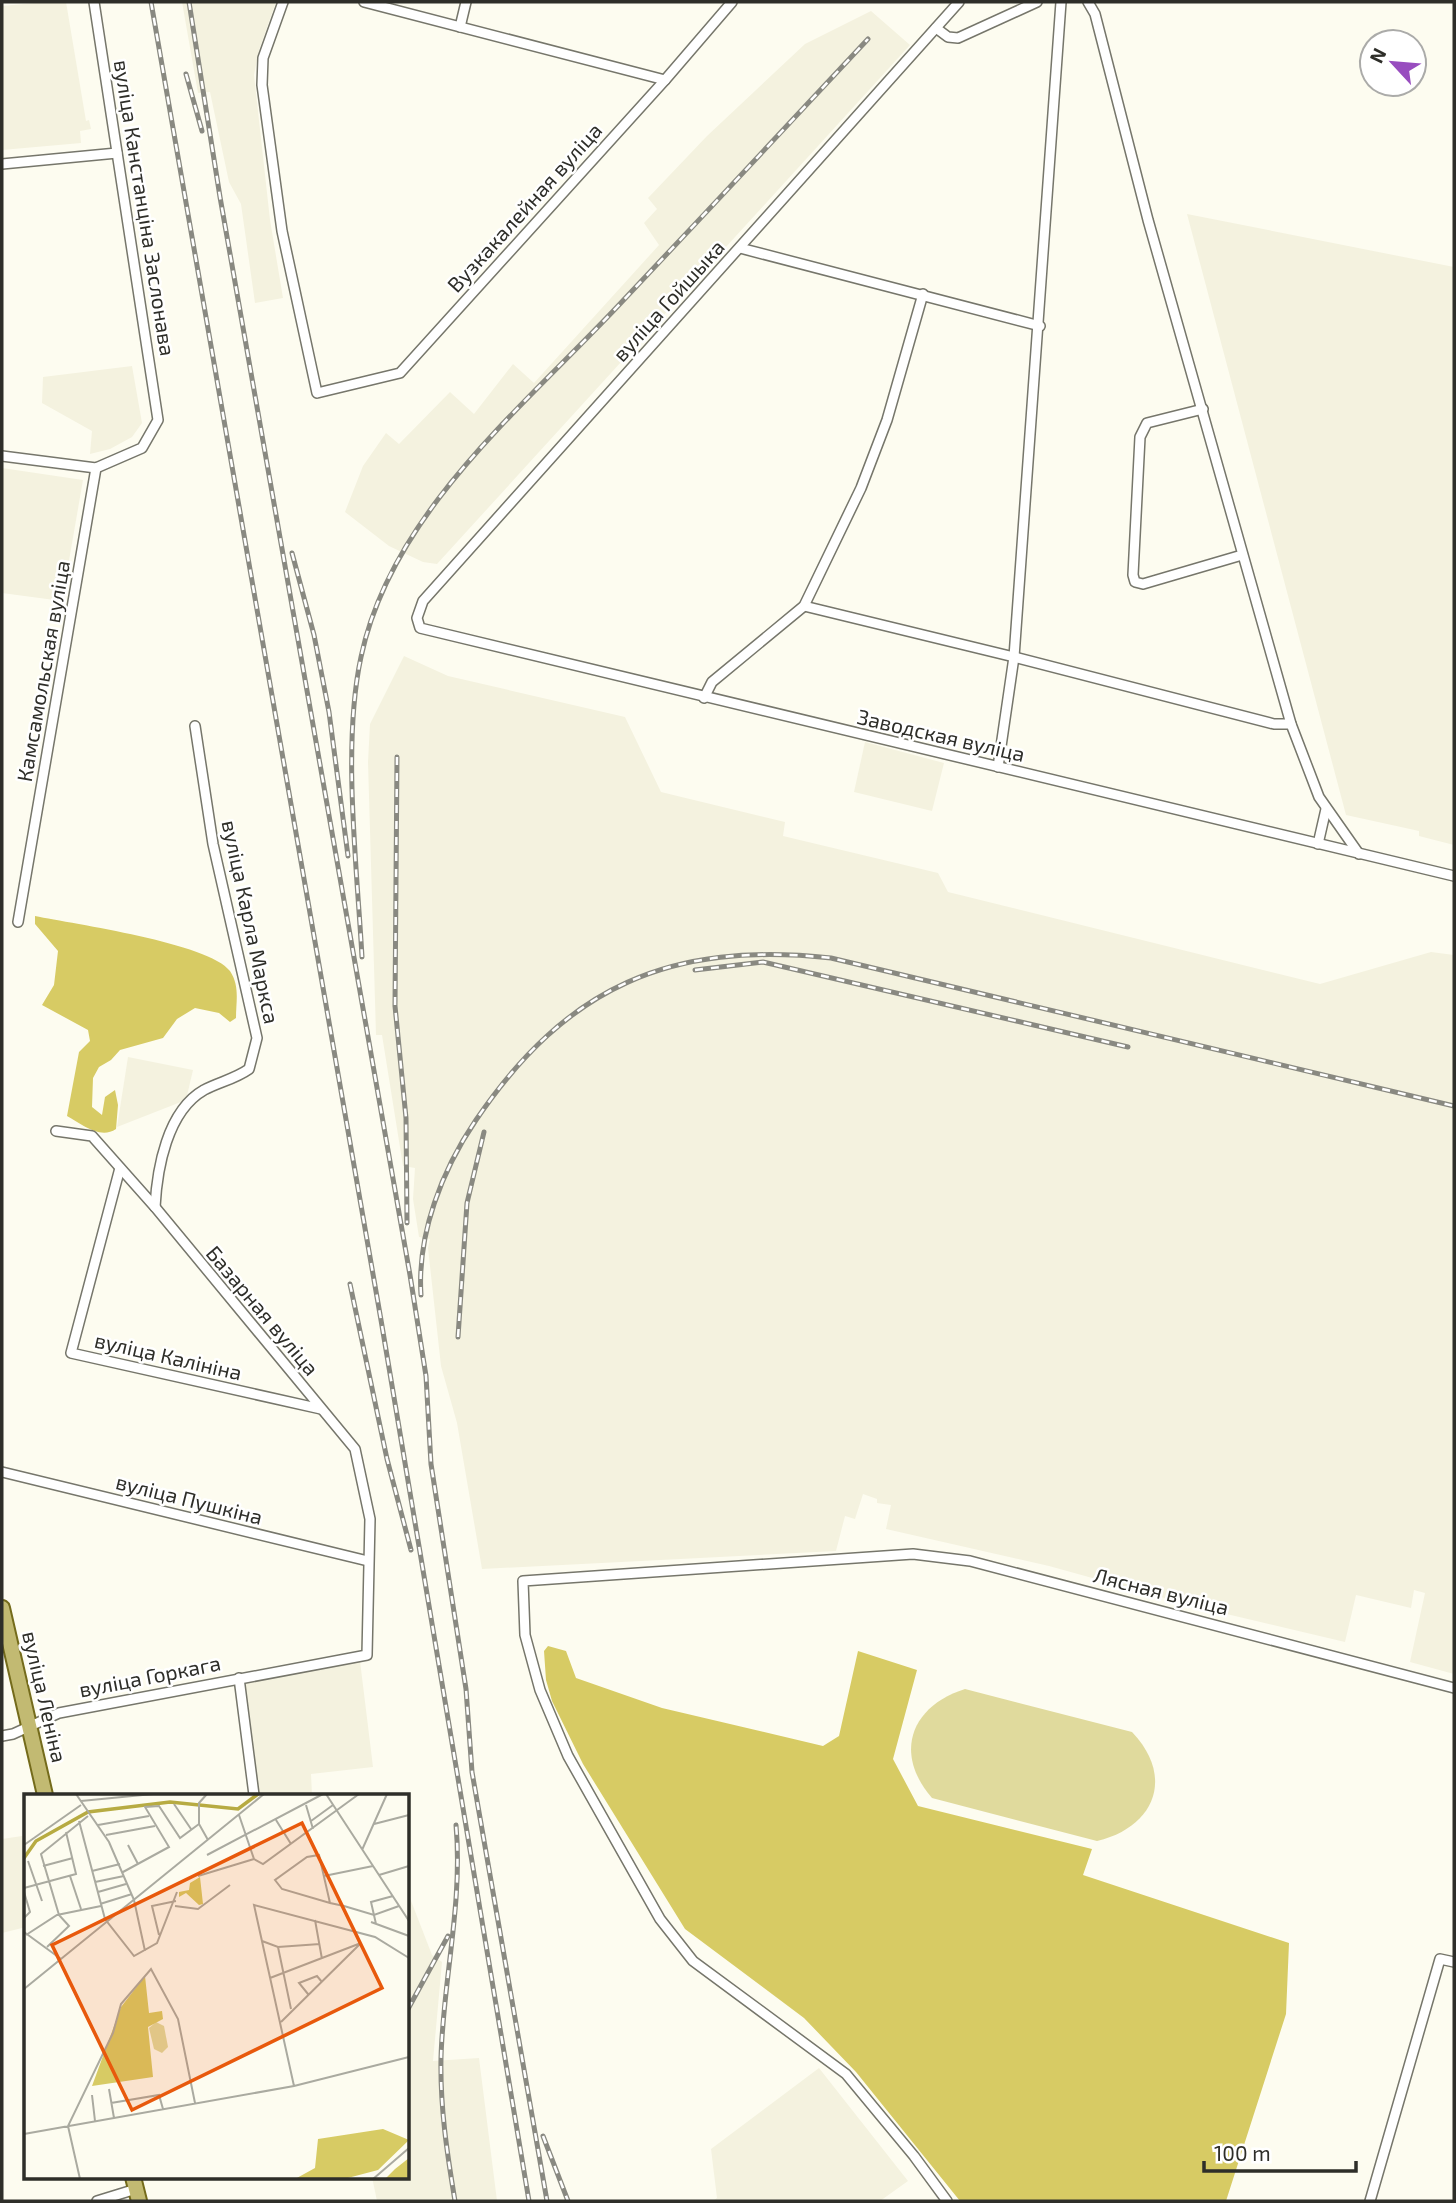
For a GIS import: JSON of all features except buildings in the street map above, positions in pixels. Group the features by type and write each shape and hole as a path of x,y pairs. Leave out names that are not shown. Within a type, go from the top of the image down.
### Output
{"main road":[{"name":"вуліца Леніна","path":"2,1608 45,1794"}],"street":[{"name":"вуліца Канстанціна Заслонава","path":"94,2 158,420 142,448 96,468"},
{"name":"Вузкакалейная вуліца","path":"283,2 263,58 262,85 282,231 317,393 400,373 732,2"},
{"path":"364,2 664,80"},
{"path":"460,27 466,2"},
{"name":"вуліца Гойшыка","path":"420,628 416,618 423,601 959,2"},
{"path":"936,28 948,37 958,38 1037,2"},
{"path":"998,767 1014,657 1040,326 1061,2"},
{"path":"1088,2 1095,14 1148,220 1291,724 1326,809 1359,854"},
{"path":"2,164 117,153"},
{"path":"740,248 1040,326"},
{"path":"704,698 712,682 804,606 861,488 887,420 923,294"},
{"path":"1203,410 1147,423 1144,427 1140,437 1133,575 1135,582 1143,584 1242,555"},
{"path":"2,457 96,468"},
{"name":"Камсамольская вуліца","path":"18,922 96,468"},
{"path":"804,606 1274,724 1291,724"},
{"name":"Заводская вуліца","path":"420,628 1454,876"},
{"name":"вуліца Карла Маркса","path":"155,1207 157,1180 178,1118 204,1091 249,1069 257,1038 213,844 195,726"},
{"path":"1318,844 1326,809"},
{"name":"Базарная вуліца","path":"57,1131 92,1136 155,1207 355,1449 362,1469 370,1519 368,1561"},
{"name":"вуліца Калініна","path":"120,1168 71,1353 321,1409"},
{"name":"вуліца Пушкіна","path":"2,1472 368,1561"},
{"name":"Лясная вуліца","path":"947,2201 914,2156 846,2074 693,1961 660,1919 568,1756 540,1690 525,1635 523,1581 913,1554 970,1561 1454,1688"},
{"name":"вуліца Горкага","path":"2,1735 59,1713 367,1655 368,1561"},
{"path":"239,1678 254,1794"},
{"path":"1370,2201 1440,1959 1454,1962"},
{"path":"97,2201 136,2189"}],"shaded area":[{"path":"66,2 86,121 89,120 91,129 80,131 81,143 2,150 2,6"},
{"path":"182,2 276,2 259,50 254,75 270,220 283,298 255,303 241,204 229,182 210,92 198,93"},
{"path":"871,11 910,45 437,564 423,562 389,546 345,512 363,466 386,433 399,444 450,392 474,414 513,364 534,383 659,245 644,223 657,209 648,198 707,136 805,44"},
{"path":"1187,214 1454,267 1454,845 1419,836 1419,831 1346,815"},
{"path":"132,366 142,423 132,437 110,449 90,454 92,431 42,403 43,377"},
{"path":"2,468 83,480 62,601 2,593"},
{"path":"404,656 448,676 625,717 661,792 785,822 783,836 938,873 948,892 1320,984 1431,952 1454,955 1454,1674 1410,1662 1425,1593 1414,1590 1411,1608 1356,1595 1345,1642 1197,1607 1049,1566 886,1529 891,1505 877,1503 877,1499 863,1494 855,1519 845,1516 836,1551 482,1569 457,1423 441,1366 428,1248 430,1239 419,1237 413,1199 415,1168 403,1166 382,1035 376,1035 368,762 370,724"},
{"path":"865,742 944,763 932,811 854,792"},
{"path":"35,916 169,943 217,961 230,971 235,982 236,1018 230,1022 219,1013 195,1008 177,1019 163,1038 120,1050 111,1060 99,1067 93,1078 92,1107 102,1115 105,1097 115,1090 118,1105 116,1129 110,1132 91,1130 67,1116 79,1052 90,1041 88,1030 42,1005 54,985 58,951 35,924"},
{"path":"128,1057 193,1070 186,1100 117,1127"},
{"path":"548,1646 566,1651 576,1678 662,1708 823,1746 839,1736 858,1651 917,1670 893,1759 918,1806 1092,1849 1083,1875 1289,1943 1286,2014 1226,2201 960,2201 856,2072 804,2018 685,1929 583,1764 552,1701 546,1680 544,1651"},
{"path":"360,1661 373,1767 311,1774 312,1794 249,1794 234,1685"},
{"path":"965,1689 1132,1732 1145,1749 1153,1766 1155,1783 1145,1812 1117,1834 1097,1841 932,1798 920,1781 913,1764 911,1748 914,1733 921,1719 932,1707"},
{"path":"22,1836 24,1844 24,1928 2,1933 2,1839"},
{"path":"410,1898 432,1955 442,1962 433,2061 479,2058 497,2201 377,2201 372,2178 410,2178"},
{"path":"819,2068 908,2181 880,2201 713,2201 717,2198 711,2149"}],"railway":[{"path":"151,2 381,1320 529,2201"},
{"path":"189,2 220,197 410,1275 426,1376 431,1464 466,1689 472,1772 547,2201"},
{"path":"362,957 352,806 355,691 361,657 377,605 400,556 430,510 502,425 617,307 868,39"},
{"path":"186,74 202,131"},
{"path":"292,553 314,635 329,712 348,856"},
{"path":"397,757 395,1006 406,1118 407,1223"},
{"path":"421,1295 423,1249 434,1203 464,1139 511,1074 547,1036 586,1005 627,982 672,966 720,957 773,955 831,958 1454,1106"},
{"path":"695,970 763,962 1128,1047"},
{"path":"458,1337 467,1203 484,1132"},
{"path":"350,1284 387,1459 411,1550"},
{"path":"455,2201 443,2112 441,2058 457,1884 456,1825"},
{"path":"410,2005 448,1936"},
{"path":"543,2136 568,2201"}]}
